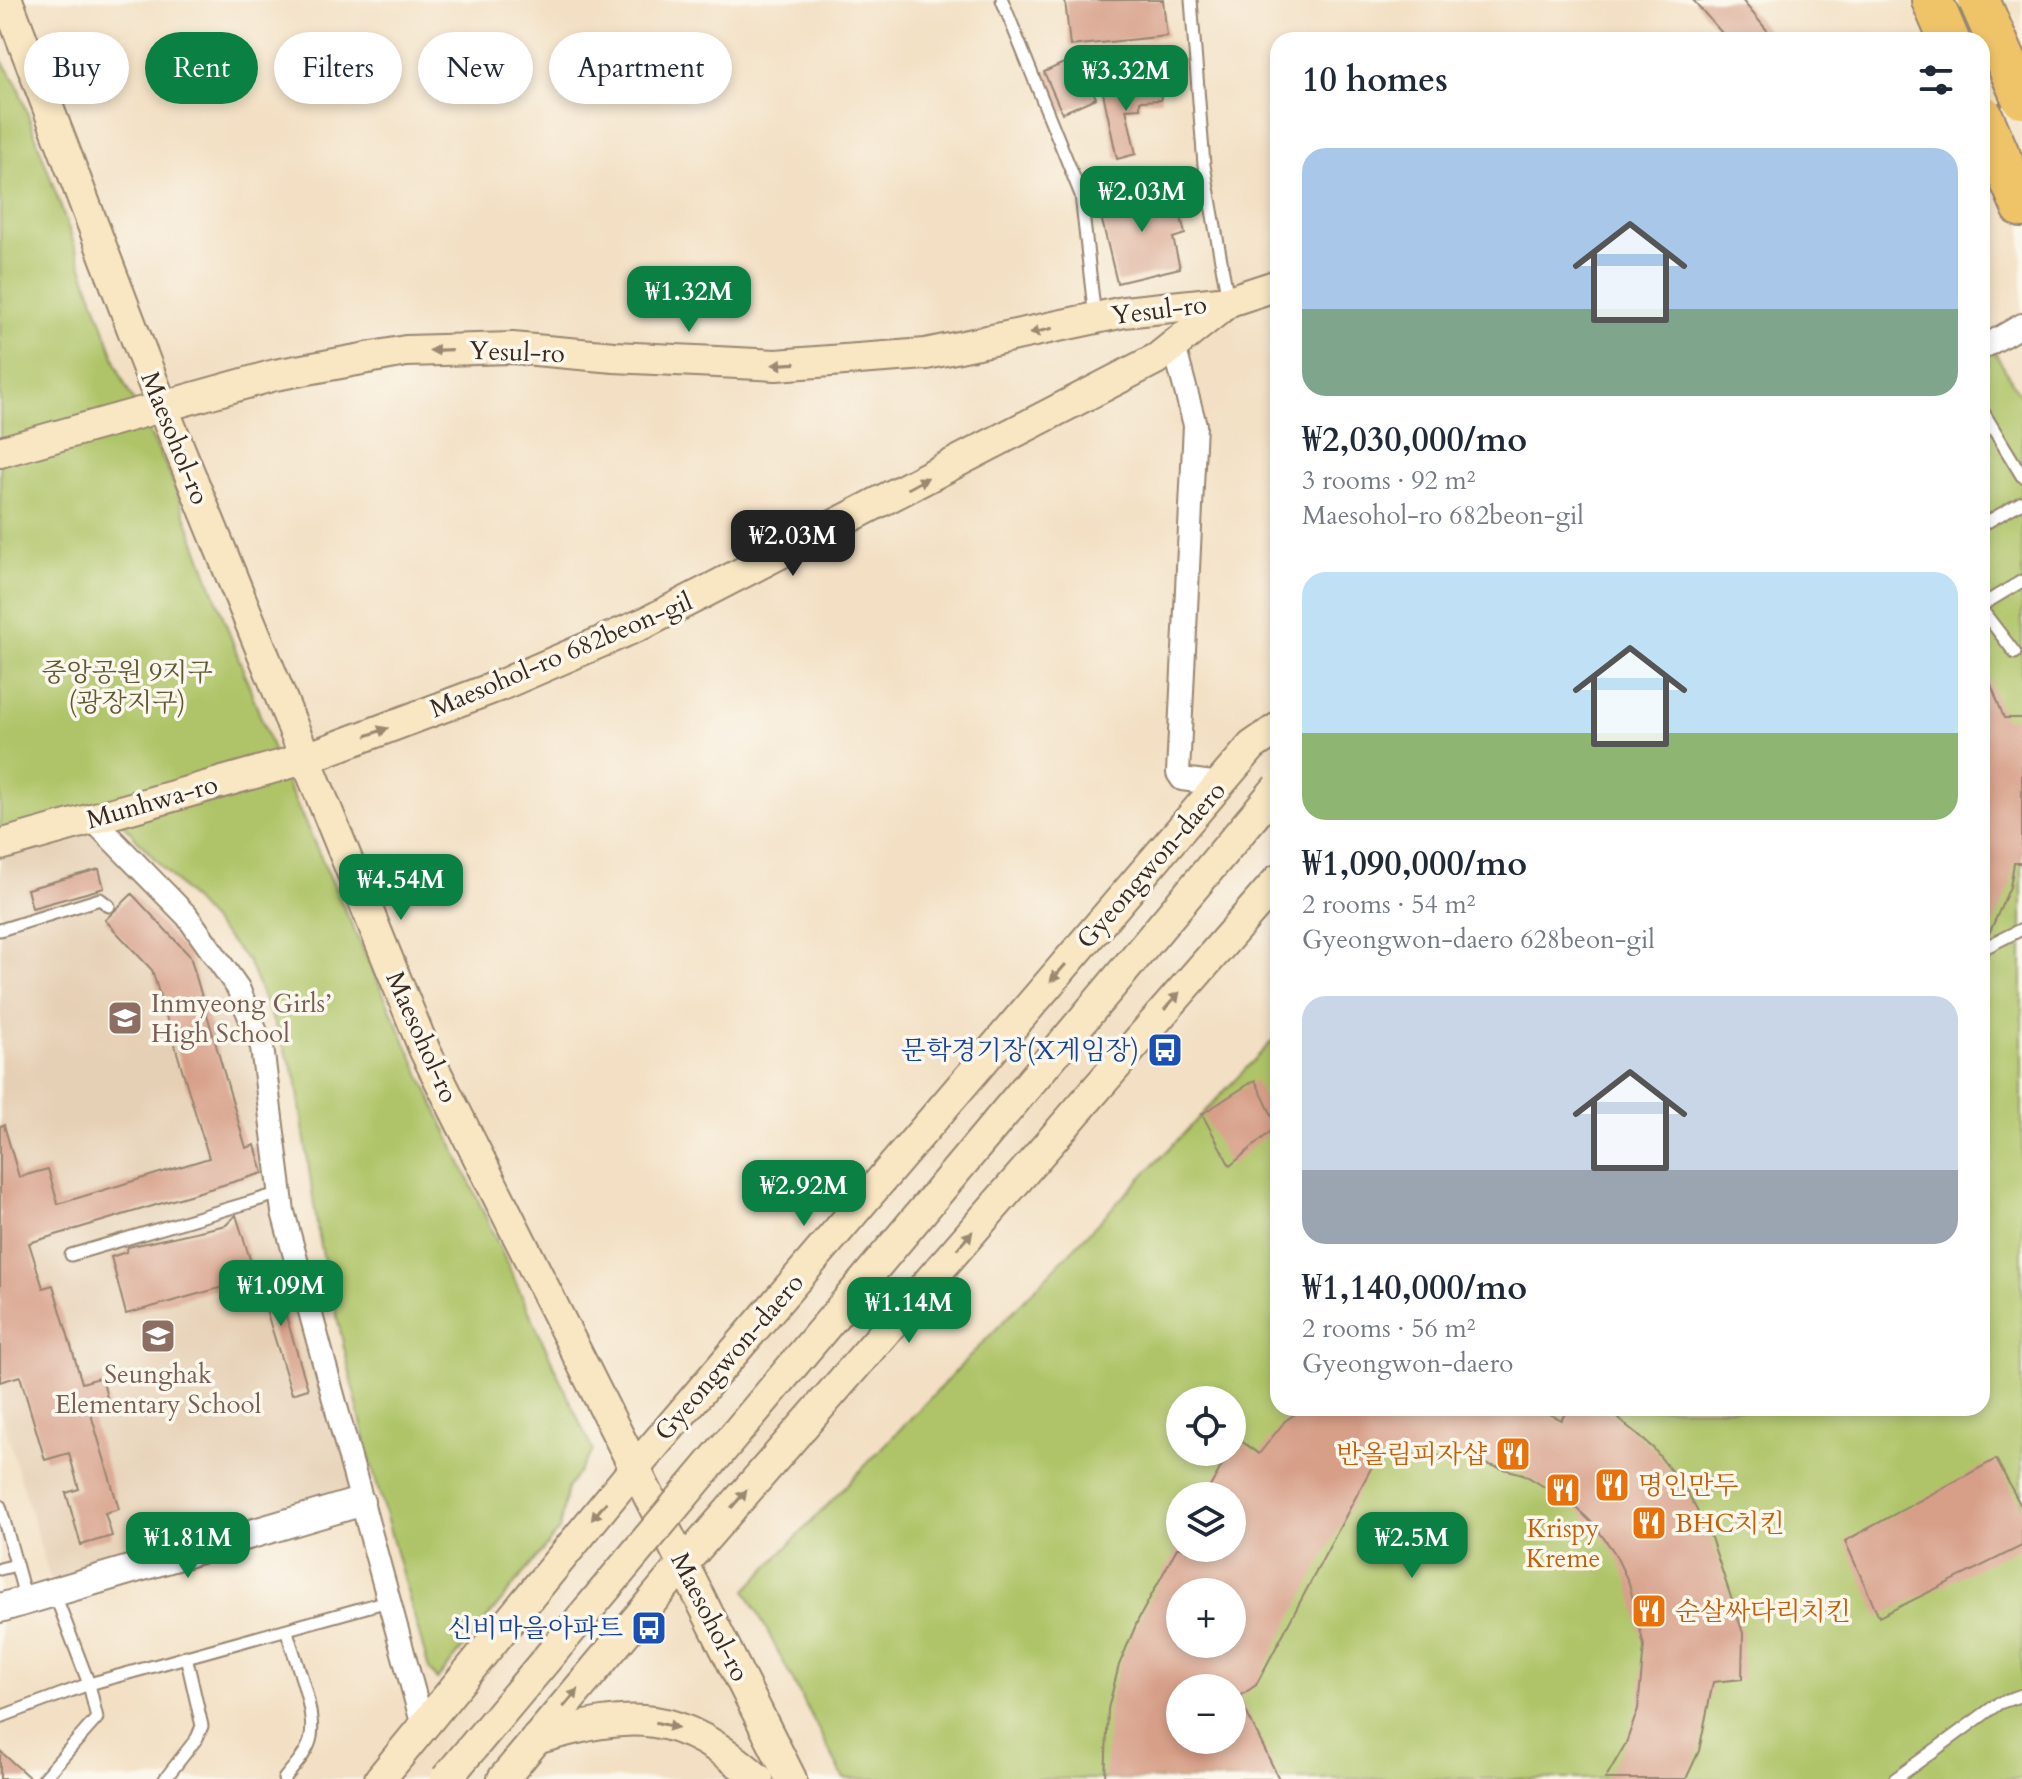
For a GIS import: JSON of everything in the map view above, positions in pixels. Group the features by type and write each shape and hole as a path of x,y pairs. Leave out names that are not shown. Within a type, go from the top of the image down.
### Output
{"highway":[{"path":"1932,0 1946,32"},
{"path":"1979,0 2022,98"},
{"path":"1990,134 2020,203"}],"main road":[{"name":"Maesohol-ro","path":"7,0 162,406 425,1051 791,1779"},
{"path":"1990,90 2022,65"},
{"name":"Yesul-ro","path":"0,452 275,375 406,351 512,348 614,357 776,365 926,354 1124,312 1229,301 1270,288"},
{"name":"Maesohol-ro 682beon-gil","path":"304,759 501,685 647,622 1158,358 1229,301"},
{"name":"Gyeongwon-daero","path":"380,1779 635,1468 1252,746 1270,734"},
{"name":"Munhwa-ro","path":"0,845 304,759"},
{"name":"Gyeongwon-daero","path":"446,1779 1270,797"},
{"path":"503,1779 683,1564 1270,889"},
{"path":"536,1739 598,1721 643,1720 684,1729 725,1751 758,1779"}],"street":[{"path":"1990,343 2022,325"},
{"path":"1174,346 1195,425 1178,773 1182,779 1220,784"},
{"path":"92,819 187,916 238,988 262,1047 283,1212 423,1726"},
{"path":"13,1604 360,1502"}],"lane":[{"path":"1002,0 1081,195 1095,318"},
{"path":"1191,0 1204,165 1229,301"},
{"path":"1990,423 2022,476"},
{"path":"1990,520 2022,502"},
{"path":"1990,603 2022,581"},
{"path":"1990,619 2015,653"},
{"path":"0,930 100,899 109,906"},
{"path":"1990,945 2022,929"},
{"path":"71,1255 281,1193"},
{"path":"0,1506 16,1565 13,1604"},
{"path":"0,1569 16,1565"},
{"path":"43,1779 97,1718 89,1684 54,1592"},
{"path":"0,1717 89,1684 388,1601"},
{"path":"284,1779 305,1753 312,1735 310,1713 287,1631"},
{"path":"165,1779 197,1738 202,1726 186,1656"},
{"path":"1895,1779 1999,1703 2022,1695"}],"shaded area":[{"path":"92,819 238,988 274,1124 360,1502 54,1592 0,1409 0,845"}],"green space":[{"name":"중앙공원 9지구 (광장지구)","path":"0,58 17,84 121,376 169,472 279,766 593,1451 567,1489 559,1530 437,1680 429,1669 368,1453 318,1233 296,1077 248,961 113,813 0,845"},
{"path":"1990,344 2022,398 2022,1779 844,1779 746,1590 1270,1043 1270,1416 1990,1416"}],"building":[{"path":"1065,0 1163,0 1167,36 1070,46"},
{"path":"1693,0 1742,0 1768,32 1721,32"},
{"path":"1077,57 1096,98 1062,113 1044,72"},
{"path":"1160,83 1161,100 1140,101 1140,108 1126,109 1136,154 1117,159 1102,88"},
{"path":"1162,188 1163,194 1175,191 1185,234 1173,238 1180,268 1117,283 1098,204"},
{"path":"1990,682 2004,718 2022,718 2022,863 2014,863 2010,887 1990,932"},
{"path":"99,869 104,888 32,908 27,889"},
{"path":"132,894 190,956 246,1148 255,1145 263,1173 29,1243 43,1288 53,1285 82,1383 102,1377 109,1406 90,1411 119,1509 105,1513 112,1536 81,1545 66,1493 79,1489 69,1453 45,1460 20,1376 0,1382 0,1126 4,1125 19,1177 48,1169 58,1204 209,1158 152,970 105,920"},
{"path":"1255,1080 1270,1111 1270,1132 1230,1166 1202,1114"},
{"path":"236,1215 256,1278 126,1314 111,1257 126,1252 128,1247 226,1225"},
{"path":"270,1263 308,1389 292,1394 253,1268"},
{"path":"1292,1416 1553,1416 1561,1420 1564,1416 1615,1416 1653,1448 1687,1491 1711,1538 1743,1633 1742,1679 1713,1682 1699,1751 1686,1779 1605,1779 1626,1743 1638,1709 1644,1646 1629,1583 1614,1552 1594,1525 1574,1505 1523,1474 1463,1458 1430,1455 1377,1457 1256,1685 1246,1692 1246,1674 1166,1674 1166,1754 1246,1754 1246,1711 1279,1779 1105,1779 1108,1709 1119,1665 1138,1620 1169,1562 1246,1562 1246,1482 1213,1482 1222,1466 1246,1466 1246,1445 1259,1454"},
{"path":"1996,1459 2022,1508 2022,1546 1879,1617 1845,1541"},
{"path":"0,1751 31,1779 0,1779"}],"place":[{"name":"Inmyeong Girls’ High School","path":"125,1018"},
{"name":"문학경기장(X게임장)","path":"1165,1050"},
{"name":"Seunghak Elementary School","path":"158,1336"},
{"name":"반올림피자샵","path":"1513,1454"},
{"name":"명인만두","path":"1612,1485"},
{"name":"Krispy Kreme","path":"1563,1490"},
{"name":"BHC치킨","path":"1649,1523"},
{"name":"순살싸다리치킨","path":"1649,1611"},
{"name":"신비마을아파트","path":"649,1628"}]}
